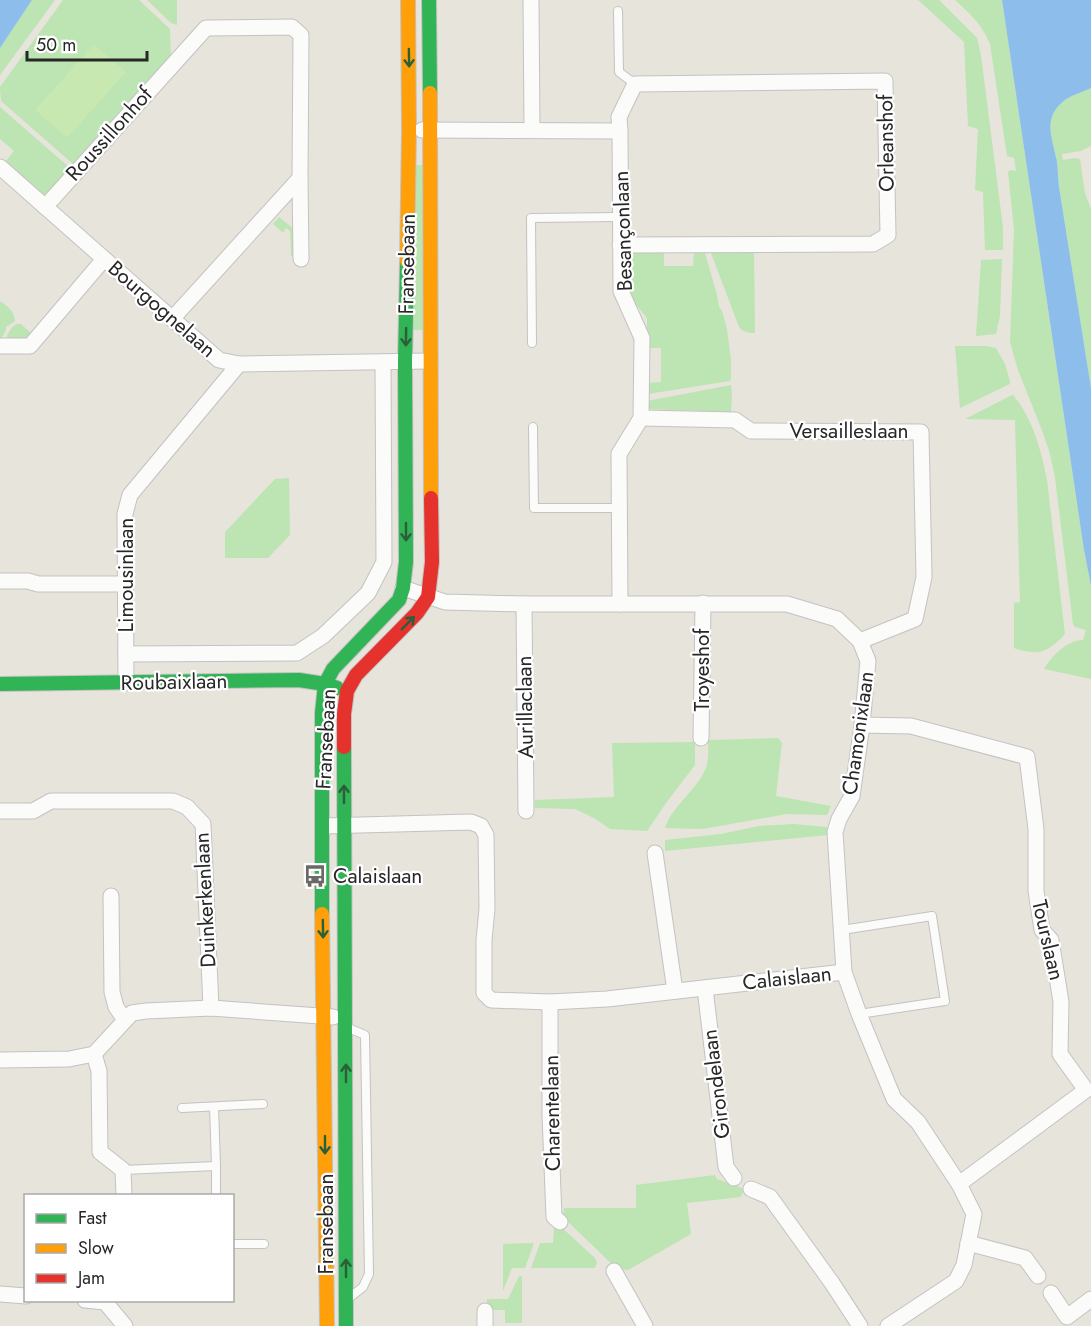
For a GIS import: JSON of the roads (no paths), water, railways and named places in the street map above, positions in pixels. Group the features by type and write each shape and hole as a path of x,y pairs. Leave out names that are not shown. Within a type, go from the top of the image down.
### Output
{"street":[{"name":"Fransebaan","path":"327,1326 322,713 325,684 333,669 399,600 403,588 406,562 405,362 410,130 408,0"},
{"name":"Fransebaan","path":"346,1326 344,714 347,691 356,675 417,613 428,597 432,562 429,0"},
{"path":"531,0 532,130"},
{"name":"Roussillonhof","path":"45,207 206,28 292,27 301,35 300,259"},
{"name":"Orleanshof","path":"620,245 873,244 888,235 885,81 636,84"},
{"path":"410,130 620,131 619,117 636,84"},
{"name":"Besançonlaan","path":"620,131 621,291 642,338 640,418 620,454 620,604"},
{"name":"Bourgognelaan","path":"0,167 219,360 239,364 430,361"},
{"path":"172,319 300,178"},
{"path":"0,346 30,346 104,259"},
{"name":"Roubaixlaan","path":"126,654 297,653 323,636 368,593 384,562 383,362"},
{"name":"Limousinlaan","path":"126,683 125,514 130,495 239,364"},
{"name":"Versailleslaan","path":"640,418 735,420 751,431 921,432 924,577 915,619 860,641"},
{"path":"0,581 28,581 38,584 125,584"},
{"name":"Chamonixlaan","path":"403,588 444,602 786,604 837,619 860,641 868,661 862,724 852,796 838,819 835,832 844,972 894,1099 918,1122 959,1184 974,1214 964,1265 956,1281 888,1326"},
{"name":"Troyeshof","path":"702,603 702,738"},
{"name":"Aurillaclaan","path":"524,604 526,811"},
{"name":"Roubaixlaan","path":"0,684 299,680 325,684 347,691"},
{"name":"Tourslaan","path":"862,724 911,726 1027,757 1036,829 1036,891 1042,930 1051,940 1061,1002 1060,1054 1086,1090 959,1184"},
{"name":"Duinkerkenlaan","path":"0,811 33,811 51,801 173,801 187,807 202,824 211,1008"},
{"name":"Calaislaan","path":"323,826 471,822 480,826 486,835 487,909 484,940 484,993 491,1000 550,1002 607,999 844,972"},
{"path":"655,853 675,991"},
{"path":"111,896 112,992 116,1007 125,1020"},
{"name":"Girondelaan","path":"705,988 726,1167 734,1178"},
{"name":"Charentelaan","path":"550,1002 550,1115 554,1217 560,1222"},
{"path":"0,1060 69,1059 94,1054 132,1013 146,1011 211,1008 325,1017 346,1021"},
{"path":"94,1054 99,1071 100,1152 123,1170 124,1194"},
{"path":"751,1189 770,1197 860,1326"},
{"path":"968,1243 1025,1257 1038,1276"},
{"path":"614,1271 645,1326"},
{"path":"1051,1293 1068,1317 1091,1299"},
{"path":"0,1294 24,1296"},
{"path":"107,1302 124,1326"}],"lane":[{"path":"618,11 619,72 636,84"},
{"path":"532,343 531,218 620,217"},
{"path":"533,428 534,508 619,508"},
{"path":"842,930 932,916 945,1001 859,1014"},
{"name":"Fransebaan","path":"346,1021 365,1035 369,1274 363,1287 346,1300"},
{"path":"182,1107 263,1104"},
{"path":"214,1107 216,1194"},
{"path":"123,1170 216,1166"},
{"path":"234,1244 264,1244"}],"water":[{"path":"0,0 32,0 0,48"},
{"path":"1002,0 1091,0 1091,88 1068,98 1058,107 1053,114 1050,129 1091,388 1091,586 1084,550"}],"place":[{"name":"Calaislaan","path":"315,876"}]}
